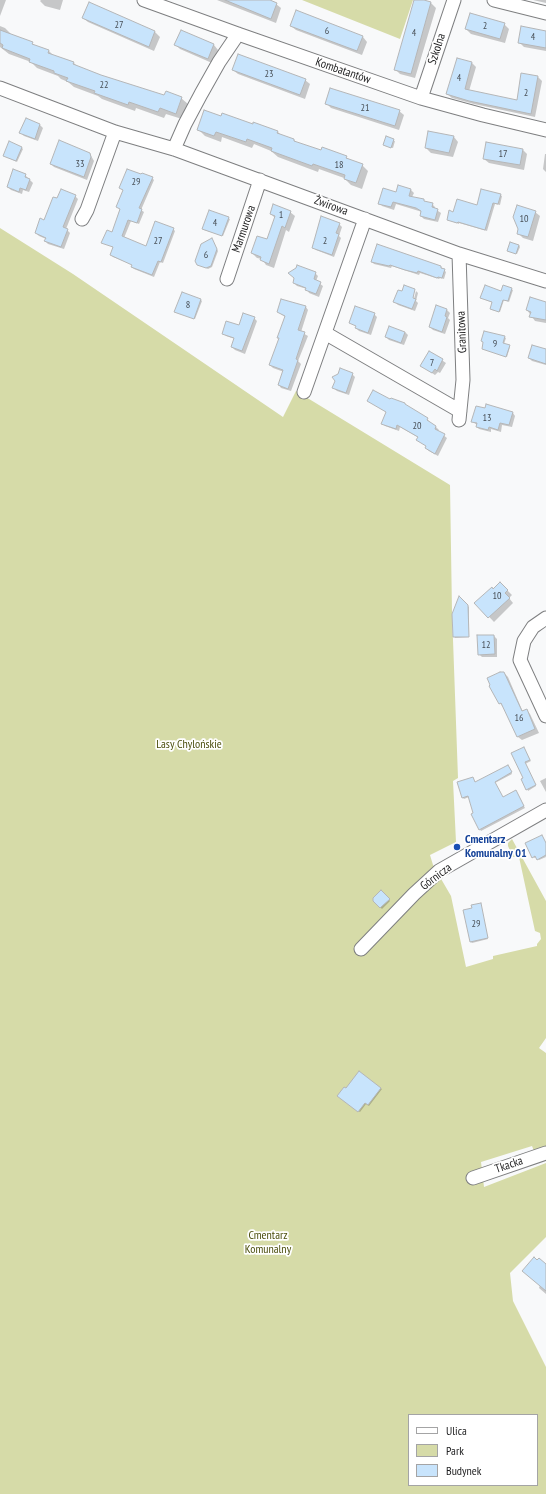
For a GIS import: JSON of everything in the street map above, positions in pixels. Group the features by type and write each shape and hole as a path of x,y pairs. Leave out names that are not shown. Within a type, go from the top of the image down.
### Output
{"street":[{"name":"Kombatantów","path":"144,0 421,98 482,115 546,130"},
{"name":"Szkolna","path":"421,98 454,0"},
{"path":"494,0 546,13"},
{"path":"174,149 185,124 218,62 238,34"},
{"name":"Żwirowa","path":"0,88 115,132 174,149 459,254 546,281"},
{"path":"82,219 87,210 115,132"},
{"name":"Marmurowa","path":"227,278 260,180"},
{"path":"304,392 365,219"},
{"name":"Granitowa","path":"325,333 459,415 463,380 459,254"},
{"path":"546,618 534,627 524,641 520,660 546,716"},
{"name":"Górnicza","path":"361,948 439,871 546,810"},
{"name":"Tkacka","path":"473,1178 546,1153"}],"green space":[{"path":"302,0 413,0 400,39"},
{"path":"0,228 73,274 283,417 296,391 450,485 452,612 458,778 453,781 456,842 430,855 433,865 451,896 466,967 493,959 493,956 537,946 541,939 540,933 535,931 519,857 513,857 508,846 508,843 512,839 546,901 546,1038 539,1048 546,1053 546,1148 534,1151 532,1146 481,1162 484,1187 546,1163 546,1237 510,1273 513,1301 546,1367 546,1494 0,1494"}],"building":[{"path":"225,0 270,0 277,3 271,19"},
{"path":"414,0 431,2 411,74 394,70"},
{"path":"89,2 155,31 149,47 82,18"},
{"path":"296,10 363,36 357,51 290,26"},
{"path":"470,13 505,23 500,39 465,29"},
{"path":"521,26 546,31 546,48 518,43"},
{"path":"0,30 33,42 32,44 49,50 48,53 74,62 73,64 101,75 164,95 166,91 182,97 176,114 160,108 158,112 129,102 128,105 66,81 68,78 29,62 30,59 2,48 3,45 0,43"},
{"path":"181,30 214,44 208,59 174,45"},
{"path":"238,54 306,79 300,95 232,70"},
{"path":"457,58 472,62 465,89 517,100 521,73 538,76 531,114 469,101 446,94"},
{"path":"330,88 400,110 395,126 325,104"},
{"path":"204,110 221,116 222,113 253,124 253,122 278,131 277,133 294,139 294,141 321,150 322,147 347,156 346,158 363,164 356,183 344,179 345,175 313,164 312,166 271,151 272,148 247,139 246,142 216,132 214,136 197,130"},
{"path":"26,118 40,124 35,139 19,133"},
{"path":"428,131 454,136 449,153 425,148"},
{"path":"386,136 394,139 391,148 383,145"},
{"path":"59,140 90,153 91,157 84,177 50,164"},
{"path":"9,141 22,147 16,161 3,156"},
{"path":"486,142 523,149 520,165 483,159"},
{"path":"13,169 26,174 25,177 30,179 26,190 20,188 19,192 7,187"},
{"path":"127,169 153,177 139,208 142,209 137,223 128,220 122,236 146,246 155,221 174,228 161,262 158,261 152,275 131,267 132,265 110,255 113,247 101,243 107,230 112,232 120,209 116,207 123,190 119,188"},
{"path":"398,185 411,189 409,196 424,199 424,201 433,203 432,207 438,209 435,220 420,216 421,211 416,208 393,202 391,207 378,204 383,188 396,192"},
{"path":"61,189 76,195 63,227 68,229 61,247 44,241 46,238 35,233 40,218 44,220 53,197 57,198"},
{"path":"481,189 501,194 498,204 493,203 485,230 447,220 449,210 453,212 457,199 477,205"},
{"path":"273,204 291,211 285,228 282,226 269,264 260,260 261,257 251,253 257,236 267,239 275,216 270,214"},
{"path":"517,205 536,211 528,237 517,234 518,229 513,217"},
{"path":"209,210 229,217 222,236 202,229"},
{"path":"321,216 340,223 336,233 339,234 332,255 312,248"},
{"path":"212,238 217,249 211,266 206,268 197,265 195,261 201,244"},
{"path":"510,242 519,245 516,254 507,251"},
{"path":"377,244 441,266 441,268 445,269 442,278 437,278 418,271 417,273 390,265 371,262"},
{"path":"297,265 316,272 314,279 321,282 316,294 293,283 294,278 288,273 296,268"},
{"path":"404,285 415,289 413,298 416,299 412,309 393,302 398,290 402,291"},
{"path":"485,285 501,291 503,285 512,288 508,301 503,300 499,312 490,309 492,302 480,298"},
{"path":"182,292 201,299 194,319 174,312"},
{"path":"530,297 546,302 546,320 529,317 531,312 526,310"},
{"path":"281,299 306,306 298,330 305,332 296,359 298,360 288,389 278,385 283,370 269,365 285,316 277,312"},
{"path":"436,305 447,309 445,316 447,317 442,332 429,327"},
{"path":"355,306 375,313 368,333 355,328 356,326 349,323"},
{"path":"243,313 255,317 242,351 231,347 234,338 222,334 226,321 239,325"},
{"path":"389,326 405,332 401,343 385,337"},
{"path":"484,331 505,336 503,343 510,345 506,357 482,349 483,342 481,341"},
{"path":"532,345 546,349 546,364 528,358"},
{"path":"429,351 443,359 437,371 435,369 432,373 420,366"},
{"path":"340,368 353,373 346,393 332,388 335,381 332,377 338,374"},
{"path":"373,390 390,399 391,398 405,403 428,418 427,420 436,426 435,429 445,434 435,454 416,440 418,437 397,425 396,429 381,424 386,412 367,401"},
{"path":"486,404 513,412 509,425 500,423 498,430 489,427 488,430 476,427 477,423 471,422 476,406 485,408"},
{"path":"500,582 508,590 505,593 510,598 488,618 474,603"},
{"path":"459,596 468,605 469,637 453,637 452,614"},
{"path":"477,635 494,635 495,654 478,655"},
{"path":"500,672 504,672 522,711 527,709 535,729 517,737 501,703 499,704 489,686 490,685 487,678"},
{"path":"524,747 530,760 525,762 536,785 526,790 521,779 523,778 511,753"},
{"path":"508,765 512,772 495,782 503,797 516,790 524,806 479,830 471,814 473,813 468,796 462,798 457,782 473,777 475,782"},
{"path":"542,835 546,843 546,855 537,860 535,856 532,858 525,843"},
{"path":"381,890 390,899 380,908 373,901 373,898"},
{"path":"481,903 488,938 470,942 463,910 472,908 471,905"},
{"path":"359,1071 381,1088 368,1105 365,1103 358,1112 337,1096 344,1087 346,1088"},
{"path":"534,1257 537,1260 539,1258 546,1264 546,1291 522,1271"}],"place":[{"name":"Cmentarz Komunalny 01","path":"457,847"}],"park label":[{"name":"Lasy Chylońskie","path":"189,745"},
{"name":"Cmentarz Komunalny","path":"268,1243"}]}
